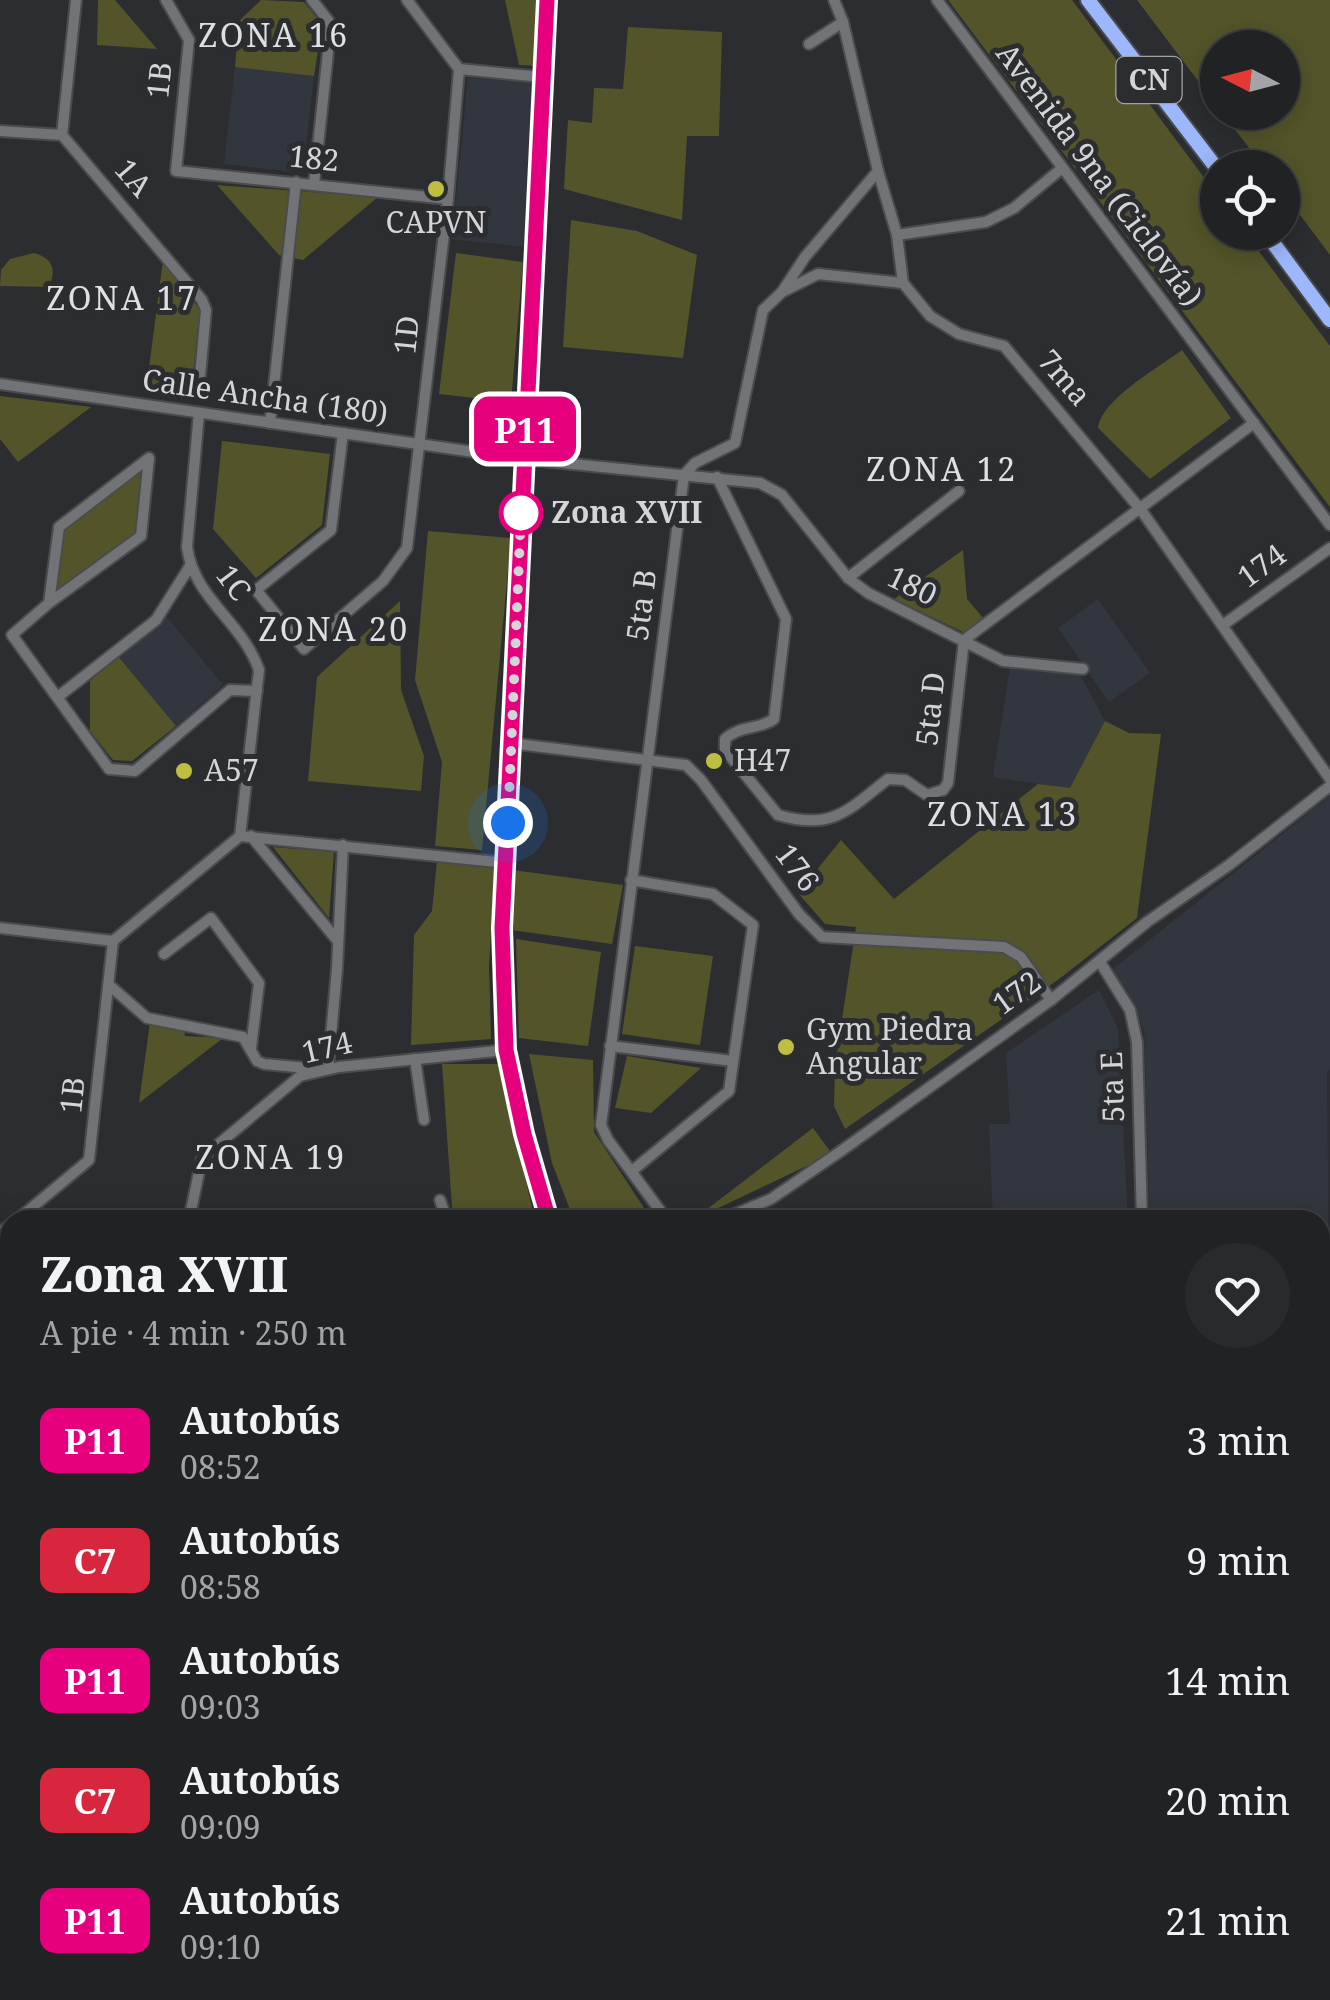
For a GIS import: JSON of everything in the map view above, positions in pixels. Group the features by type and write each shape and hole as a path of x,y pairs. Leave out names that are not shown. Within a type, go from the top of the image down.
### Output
{"highway":[{"name":"CN","path":"1088,0 1203,150"},
{"path":"1278,250 1330,320"}],"main road":[{"path":"545,1210 506,1050 502,928 546,0"}],"street":[{"path":"0,131 62,135 76,0"},
{"name":"1B","path":"166,0 189,40 176,171"},
{"path":"312,0 331,24 314,184"},
{"path":"407,0 459,69 542,77"},
{"path":"782,292 818,274 903,283 897,235 834,0"},
{"name":"Avenida 9na (Ciclovía)","path":"938,0 1254,423"},
{"path":"809,44 843,22"},
{"name":"1D","path":"343,433 331,530 256,590 304,649 383,581 406,548 448,199 459,69"},
{"name":"1A","path":"62,135 202,300 206,310 200,376"},
{"path":"897,235 986,222 1014,208 1061,169"},
{"name":"182","path":"176,171 448,199"},
{"path":"684,474 695,463 734,443 763,310 782,292 805,257 878,171"},
{"path":"270,423 296,182"},
{"name":"7ma","path":"903,283 930,316 959,334 1004,346 1140,510 1330,783"},
{"name":"Calle Ancha (180)","path":"0,384 523,458"},
{"name":"1C","path":"198,413 187,547 190,566 202,588 251,647 260,670 245,836"},
{"path":"964,640 1254,423 1330,525"},
{"path":"49,603 59,527 149,458 141,536 12,634 108,769 134,772 230,690 257,691"},
{"name":"180","path":"523,458 717,477 772,487 848,578 868,593 1003,661 1083,669"},
{"name":"5ta B","path":"659,1210 601,1125 684,474"},
{"name":"5ta D","path":"717,477 786,619 774,719 766,725 734,731 725,739 725,750 778,815 809,820 840,818 888,779 905,780 927,796 943,790 948,783 964,640"},
{"path":"848,578 959,491"},
{"name":"174","path":"1222,625 1330,548"},
{"path":"59,696 156,620 190,566"},
{"name":"176","path":"510,743 686,765 822,937 1004,947 1021,957 1051,1000"},
{"name":"172","path":"745,1210 771,1199 1051,1000 1147,922 1229,866 1330,783"},
{"path":"245,836 338,941"},
{"path":"0,928 113,940 245,836 507,862"},
{"path":"109,985 147,1018 244,1037 257,1061 264,1064 328,1069 343,845"},
{"path":"632,880 713,894 752,925 730,1091 632,1171"},
{"path":"164,954 211,918 259,983 251,1048"},
{"name":"1B","path":"28,1210 90,1160 113,940"},
{"name":"5ta E","path":"1100,962 1130,1010 1138,1042 1142,1210"},
{"path":"610,1046 733,1061"},
{"name":"174","path":"190,1210 202,1158 300,1076 328,1069 506,1050"},
{"path":"415,1059 424,1120"},
{"path":"440,1200 444,1210"}],"shaded area":[{"path":"98,0 115,0 157,49 97,45"},
{"path":"261,0 304,2 322,24 314,76 235,67 239,21"},
{"path":"505,0 539,0 538,66 519,65"},
{"path":"948,0 1072,0 1200,172 1200,250 1258,250 1330,346 1330,507"},
{"path":"1137,0 1330,0 1330,255 1300,215 1300,150 1251,150 1235,130 1300,130 1300,30 1200,30 1200,83"},
{"path":"628,27 722,32 719,136 687,136 682,220 564,189 568,120 592,123 594,88 623,89"},
{"path":"235,67 314,76 303,173 224,164"},
{"path":"468,78 536,83 525,247 452,239"},
{"path":"217,185 378,197 303,260 279,255"},
{"path":"571,220 637,231 697,255 683,358 563,347"},
{"path":"34,253 51,265 49,287 0,286 1,270 10,259"},
{"path":"456,253 523,262 511,402 439,394"},
{"path":"163,260 200,310 190,398 146,391"},
{"path":"1182,350 1231,418 1150,479 1098,428 1109,406 1120,395"},
{"path":"0,396 91,407 18,462 0,439"},
{"path":"222,441 330,454 322,525 256,578 213,529"},
{"path":"141,470 136,532 56,591 62,528"},
{"path":"428,531 511,538 482,850 435,846 442,762 415,680"},
{"path":"963,550 967,599 984,619 965,633 894,599"},
{"path":"1098,599 1150,673 1109,702 1058,628"},
{"path":"400,601 401,690 424,756 421,791 308,781 317,677"},
{"path":"166,616 223,685 176,726 117,655"},
{"path":"117,655 176,726 132,761 113,760 90,731 90,681"},
{"path":"1010,666 1081,676 1105,721 1070,789 993,777"},
{"path":"1105,721 1129,733 1161,734 1137,918 1059,979 845,1129 834,1106 835,1065 856,927 825,924 798,893 841,840 894,899 1038,784 1070,788"},
{"path":"1330,796 1328,1210 1150,1210 1144,1029 1113,969"},
{"path":"273,847 334,852 329,918"},
{"path":"437,861 495,866 489,966 491,1039 411,1045 414,935 432,911"},
{"path":"513,870 623,885 612,944 511,930"},
{"path":"516,939 601,952 588,1046 519,1038"},
{"path":"635,946 713,956 700,1045 622,1034"},
{"path":"1099,990 1118,1028 1127,1210 993,1210 989,1124 1010,1124 1006,1053"},
{"path":"150,1022 184,1030 185,1036 223,1038 139,1103"},
{"path":"529,1054 593,1060 594,1132 645,1210 570,1210 552,1163"},
{"path":"627,1056 701,1068 651,1113 615,1108"},
{"path":"442,1064 499,1064 533,1210 452,1207"},
{"path":"813,1128 830,1151 817,1161 714,1210 706,1210"}],"bus line":[{"name":"P11","path":"546,1210 506,1050 502,928 547,0"}],"place":[{"name":"CAPVN","path":"436,189"},
{"name":"Zona XVII","path":"521,513"},
{"name":"H47","path":"714,761"},
{"name":"A57","path":"184,771"},
{"name":"Gym Piedra Angular","path":"786,1047"}],"district":[{"name":"ZONA 16","path":"274,36"},
{"name":"ZONA 17","path":"122,299"},
{"name":"ZONA 12","path":"942,470"},
{"name":"ZONA 20","path":"334,630"},
{"name":"ZONA 13","path":"1003,815"},
{"name":"ZONA 19","path":"271,1158"}],"route":[{"path":"508,823 521,513"}]}
